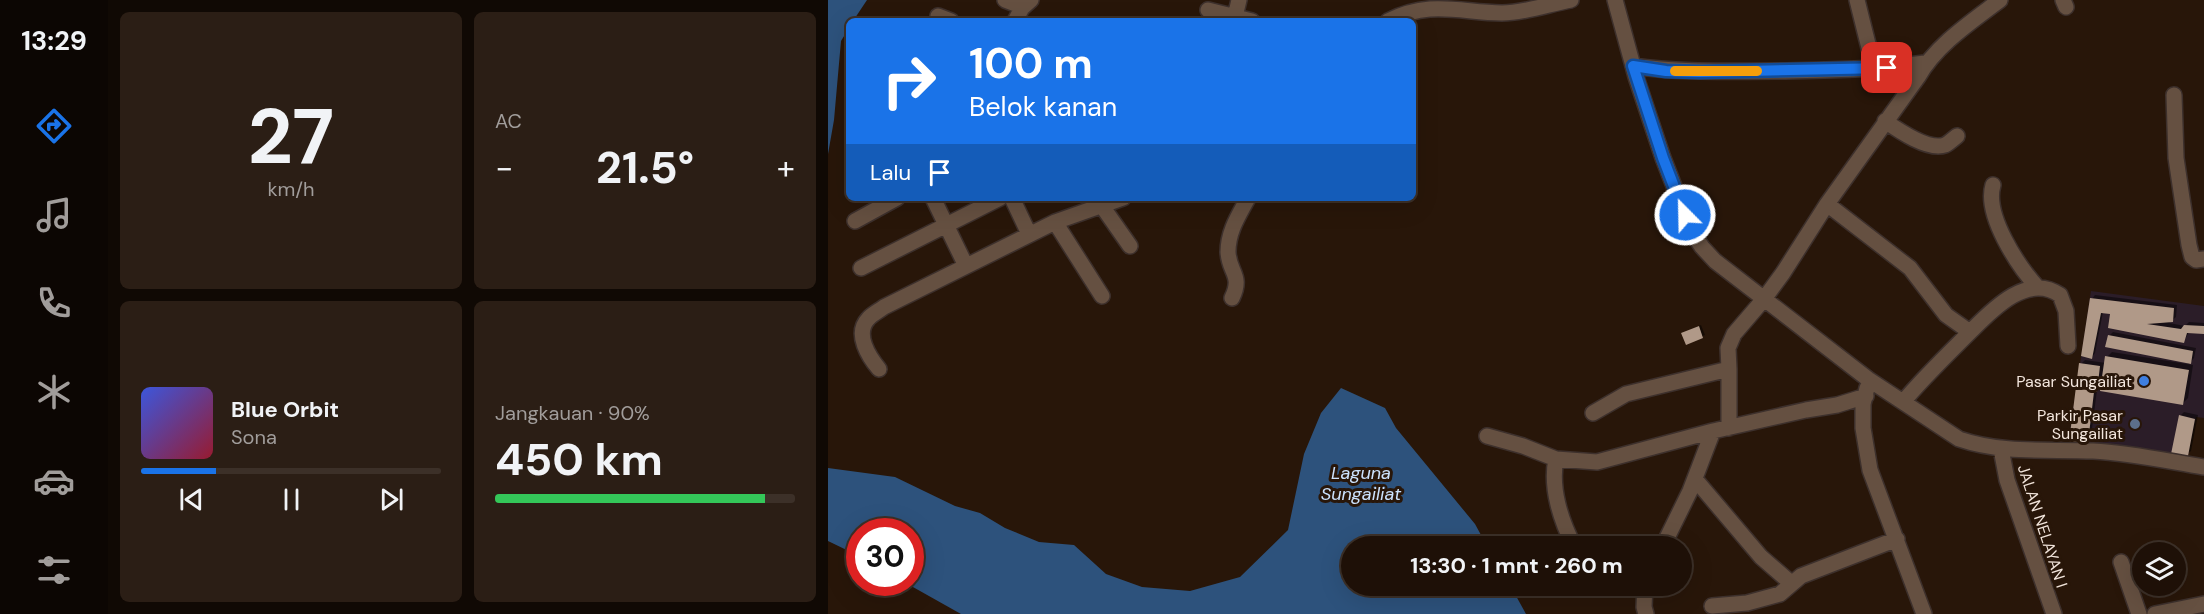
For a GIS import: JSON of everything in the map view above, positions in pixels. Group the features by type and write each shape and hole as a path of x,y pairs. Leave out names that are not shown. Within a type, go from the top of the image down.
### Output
{"street":[{"path":"1005,0 1027,3 1017,18"},
{"path":"1234,18 1239,0"},
{"path":"1393,18 1404,12 1433,4 1501,13 1571,0"},
{"path":"1615,0 1634,71 1663,158 1692,232 1715,261 1868,378 1959,439 1975,444 2003,461 2115,453 2204,467"},
{"path":"1857,0 1874,68"},
{"path":"1729,428 1728,348 1734,334 1764,299 1827,204 1922,70 1943,46 2000,0"},
{"path":"1208,10 1231,18"},
{"path":"1870,51 1897,67"},
{"path":"1634,71 1700,72 1897,67 1922,70"},
{"path":"2174,95 2176,158 2189,244 2192,257 2196,260 2204,259"},
{"path":"1885,121 1910,137 1932,144 1947,144 1957,136"},
{"path":"1993,185 1990,193 1992,203 2007,247 2038,288"},
{"path":"855,221 892,201"},
{"path":"934,201 966,266"},
{"path":"861,268 994,201"},
{"path":"1013,201 1029,234"},
{"path":"879,369 865,348 864,325 868,318 884,307 1054,222 1115,201"},
{"path":"1232,298 1238,287 1229,249 1234,224 1246,201"},
{"path":"1827,204 1910,268 1946,315 1970,332"},
{"path":"1102,206 1130,246"},
{"path":"1054,222 1102,296"},
{"path":"1903,402 1941,359 1990,311 2005,300 2038,288 2060,295 2066,310 2068,346"},
{"path":"1593,413 1626,394 1729,369"},
{"path":"1868,378 1863,404 1863,428 1869,464 1924,614"},
{"path":"1487,436 1523,446 1556,459 1597,462 1713,431 1838,405 1866,396"},
{"path":"1668,536 1695,479 1713,431"},
{"path":"1556,459 1556,496 1570,536"},
{"name":"JALAN NELAYAN I","path":"2003,461 2039,577 2054,614"},
{"path":"1695,479 1740,534 1772,568 1791,583"},
{"path":"1712,606 1754,602 1783,592 1801,576 1896,538"},
{"path":"2121,562 2139,614"},
{"path":"1645,596 1646,614"},
{"path":"2155,614 2204,604"}],"shaded area":[{"name":"Pasar Sungailiat","path":"2091,291 2204,306 2204,418 2196,417 2186,465 2067,451"}],"water":[{"path":"828,0 867,0 855,18 846,18 846,33 841,41 834,120 828,154"},
{"name":"Laguna Sungailiat","path":"1341,388 1385,408 1396,428 1475,524 1482,536 1341,536 1341,596 1516,596 1526,614 961,614 924,593 924,518 846,518 846,550 828,541 828,468 895,477 955,506 980,513 1005,528 1039,542 1074,545 1106,574 1142,587 1190,591 1240,577 1288,530 1304,454 1321,413"}],"building":[{"path":"2090,298 2174,308 2173,322 2147,324 2181,329 2184,325 2204,326 2204,334 2187,333 2184,343 2108,328 2110,314 2101,313 2092,359 2081,356"},
{"path":"1699,326 1703,338 1686,345 1681,333"},
{"path":"2108,335 2193,351 2191,364 2105,347"},
{"name":"Pasar Sungailiat","path":"2105,356 2189,370 2183,405 2100,391"},
{"path":"2079,363 2100,366 2089,434 2080,433 2079,443 2069,442"},
{"path":"2179,415 2195,419 2188,456 2171,454"}],"slow traffic":[{"path":"1675,71 1757,71"}],"place":[{"name":"Pasar Sungailiat","path":"2144,381"},
{"name":"Parkir Pasar Sungailiat","path":"2135,424"}],"route":[{"path":"1685,215 1663,158 1633,66 1666,71 1700,72 1887,68"}]}
